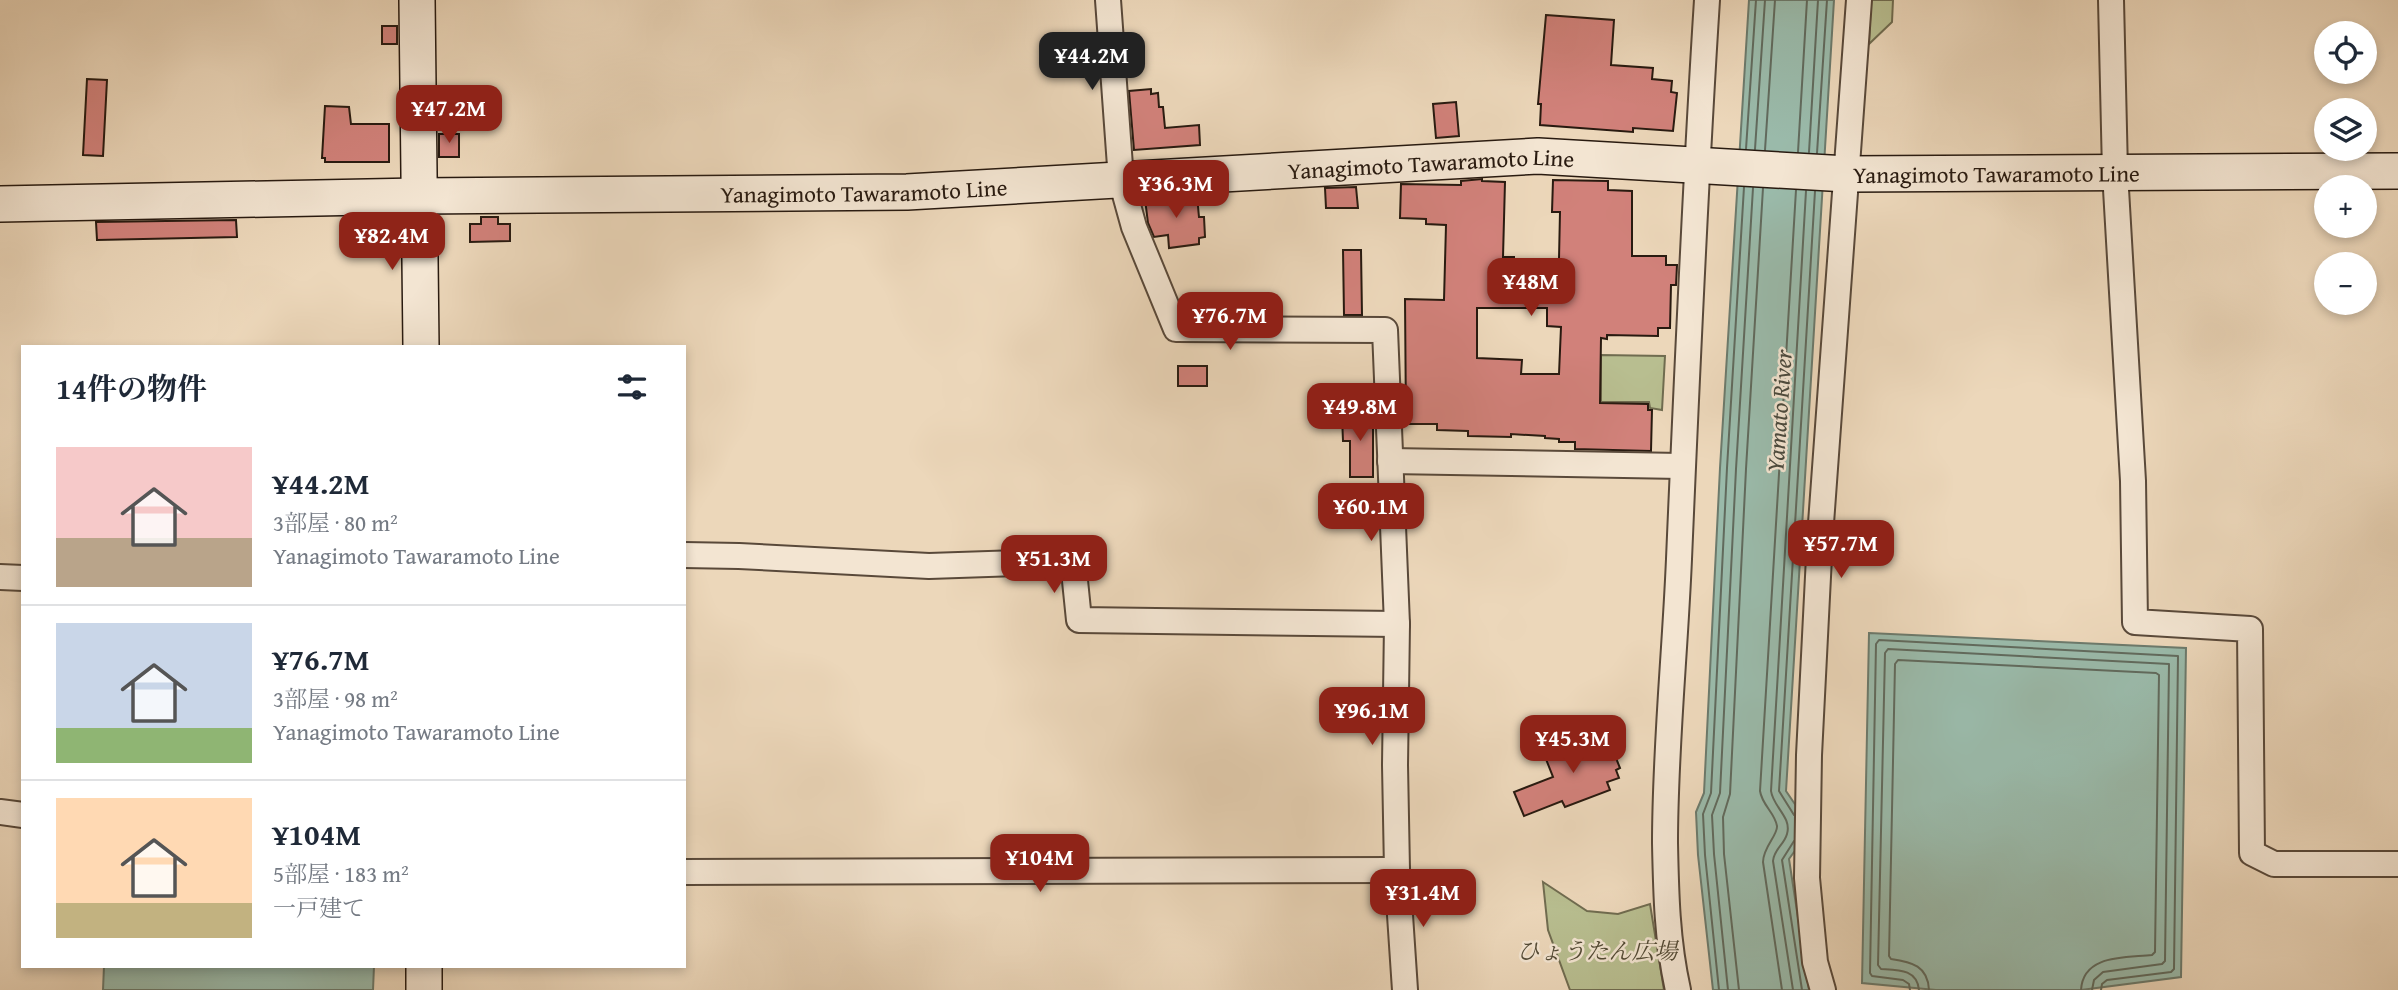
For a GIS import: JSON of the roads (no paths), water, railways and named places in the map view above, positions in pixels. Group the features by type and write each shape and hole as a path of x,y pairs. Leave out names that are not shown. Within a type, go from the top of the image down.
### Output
{"main road":[{"path":"417,0 421,345"},
{"name":"Yanagimoto Tawaramoto Line","path":"0,204 907,192 1538,156 1843,173 2398,171"},
{"path":"424,968 424,990"}],"street":[{"path":"1108,0 1121,180 1135,227 1176,329 1385,330 1397,624 1397,870 1405,990"},
{"path":"1678,990 1671,961 1666,906 1665,767 1679,559 1681,466 1700,167 1707,0"},
{"path":"1822,990 1815,962 1807,878 1809,755 1843,173 1859,0"},
{"path":"2111,0 2115,172 2133,481 2135,622 2250,629 2252,853 2274,864 2398,864"},
{"path":"1390,461 1681,466"},
{"path":"686,555 739,555 929,566 1073,561 1079,620 1397,624"},
{"path":"0,577 21,578"},
{"path":"0,812 21,815"},
{"path":"686,872 1397,870"}],"water":[{"name":"Yamato River","path":"1749,0 1834,0 1786,791 1803,816 1802,841 1789,859 1809,990 1713,990 1698,855 1696,812 1704,793 1720,468"},
{"path":"1869,633 2186,648 2181,977 2081,990 1936,990 1862,983"},
{"path":"104,968 374,968 373,990 103,990"}],"park label":[{"name":"ひょうたん広場","path":"1597,950"}]}
